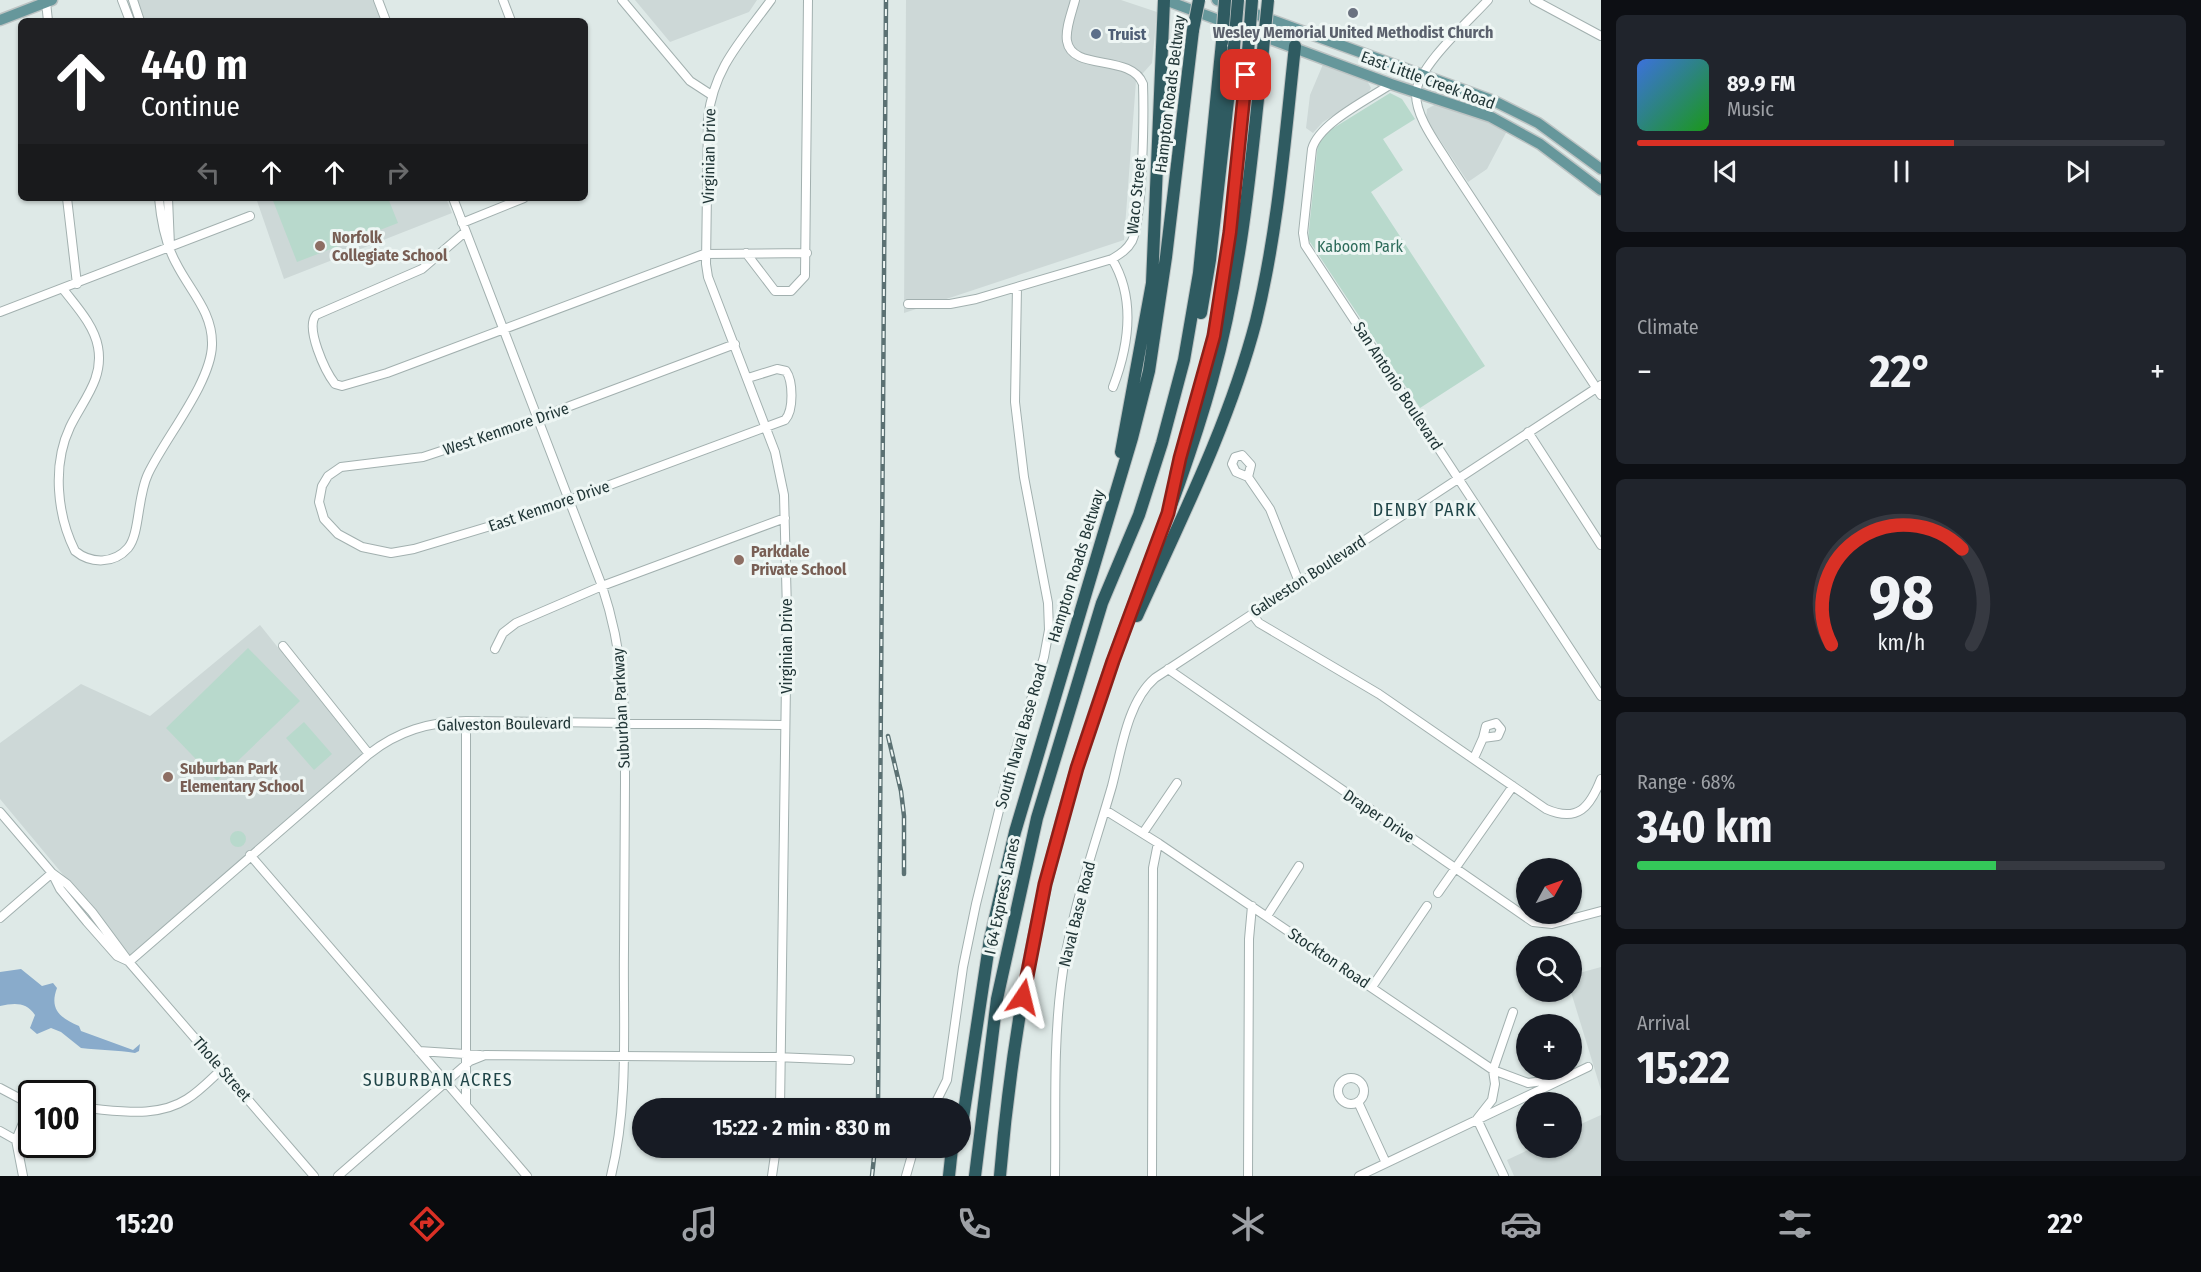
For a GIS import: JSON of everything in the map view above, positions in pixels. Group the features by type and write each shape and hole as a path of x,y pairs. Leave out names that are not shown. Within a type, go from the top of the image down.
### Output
{"highway":[{"path":"1112,507 1152,284 1164,0"},
{"path":"1193,0 1193,30"},
{"name":"Hampton Roads Beltway","path":"965,1098 990,939 1015,832 1139,412 1157,328 1193,30 1199,0"},
{"path":"1095,630 1102,603 1139,514 1176,398 1184,360 1199,273 1225,0"},
{"path":"1095,630 1153,485 1189,367 1210,261 1238,0"},
{"path":"1168,513 1180,458 1214,336 1230,232 1252,0"},
{"path":"1001,1176 1026,978 1045,884 1061,823 1094,715 1200,422 1231,303 1249,189 1268,0"},
{"path":"1061,823 1133,625 1211,452 1243,365 1258,311 1276,215 1295,46"},
{"name":"I 64 Express Lanes","path":"975,1176 997,999 1021,879 1053,761 1095,630"},
{"path":"949,1176 951,1158"},
{"path":"955,1176 958,1158"}],"main road":[{"name":"East Little Creek Road","path":"1164,0 1295,46 1391,84 1471,109 1516,130 1568,162 1601,190"},
{"name":"East Little Creek Road","path":"1217,0 1422,73 1521,113 1564,140 1601,169"},
{"path":"0,20 49,1"},
{"path":"1286,25 1295,46"}],"street":[{"path":"122,0 129,18"},
{"path":"133,0 139,18"},
{"path":"378,0 385,18"},
{"path":"503,0 510,18"},
{"path":"622,0 690,81 710,94"},
{"name":"Virginian Drive","path":"771,0 727,60 710,94 707,254 708,277 748,378 780,468 785,518 780,1098"},
{"path":"746,253 770,287 785,292 796,288 805,276 808,0"},
{"name":"Waco Street","path":"908,304 971,301 1112,259 1127,248 1136,231 1143,84 1132,70 1073,53 1067,39 1075,0"},
{"path":"1488,0 1422,73 1416,92 1420,111 1431,135 1599,389"},
{"path":"1534,0 1601,36"},
{"path":"48,18 49,1"},
{"name":"San Antonio Boulevard","path":"1391,84 1331,124 1316,138 1312,149 1304,239 1601,696"},
{"path":"67,201 77,284"},
{"path":"63,289 91,328 100,357 96,380 69,430 62,453 61,515 68,538 79,554 93,561 108,560 128,548 135,534 144,483 208,368 211,335 206,310 177,266 162,224 159,201"},
{"path":"168,201 170,248"},
{"name":"Suburban Parkway","path":"454,201 602,585 612,614 622,662 625,723 623,1056 620,1111 611,1176"},
{"path":"462,223 517,201"},
{"path":"0,312 250,216"},
{"path":"465,232 422,268 318,313 313,319 312,327 323,362 333,382 342,386 352,383 707,254 807,253"},
{"path":"1112,259 1122,277 1128,309 1125,355 1113,387"},
{"name":"South Naval Base Road","path":"938,1098 947,1080 963,967 976,904 1005,788 1044,657 1049,630 1048,603 1024,477 1015,402 1017,287"},
{"name":"West Kenmore Drive","path":"331,529 321,511 320,492 328,476 341,467 423,457 539,418 735,344"},
{"name":"East Kenmore Drive","path":"331,529 362,547 391,554 437,544 766,428 789,416 789,374 777,369 748,378"},
{"name":"Galveston Boulevard","path":"1141,695 1150,683 1168,669 1528,432 1599,389"},
{"path":"1528,432 1601,545"},
{"path":"1248,477 1270,509 1299,582"},
{"path":"495,649 503,633 516,623 602,585 785,518"},
{"path":"1252,614 1258,623 1365,685 1546,809 1569,814 1588,805 1601,779"},
{"path":"283,646 369,754"},
{"name":"Draper Drive","path":"1168,669 1509,906 1540,924 1552,924 1601,910"},
{"name":"Naval Base Road","path":"1055,1176 1061,985 1080,892 1131,719 1141,695"},
{"path":"466,721 464,1054 466,1106"},
{"name":"Galveston Boulevard","path":"129,962 369,754 393,737 420,726 466,721 784,725"},
{"path":"1473,758 1483,738"},
{"path":"1143,833 1177,783"},
{"path":"1438,893 1513,786"},
{"name":"Stockton Road","path":"1105,810 1267,916 1493,1070 1516,1079"},
{"name":"Thole Street","path":"0,812 52,873 67,884 95,924 314,1176"},
{"path":"1152,1176 1153,868 1158,843"},
{"path":"250,855 527,1176"},
{"path":"1267,916 1299,866"},
{"path":"0,918 52,873"},
{"path":"1248,1176 1249,939 1252,906"},
{"path":"1372,987 1427,906"},
{"path":"1478,1119 1492,1100 1495,1084 1493,1070 1513,1012"},
{"path":"419,1051 485,1055 850,1060"},
{"path":"338,1176 464,1066 485,1055"},
{"path":"1582,1069 1588,1067"},
{"path":"96,1109 144,1112 166,1109 189,1098 222,1069"},
{"name":"Stockton Road","path":"1520,1080 1528,1083 1551,1080"},
{"path":"1359,1176 1557,1080"},
{"path":"0,1088 18,1098"},
{"path":"1358,1102 1386,1163"},
{"path":"1478,1119 1503,1176"},
{"path":"0,1131 16,1140"},
{"path":"18,1134 16,1140 22,1176"},
{"path":"772,1176 775,1158"},
{"path":"906,1176 911,1158"}],"shaded area":[{"path":"137,0 373,0 380,18 144,18"},
{"path":"635,0 757,0 749,12 670,42"},
{"path":"906,0 1121,0 1157,12 1152,63 1136,81 1124,240 904,313"},
{"path":"1324,62 1366,79 1371,88 1367,95 1323,122 1313,133 1306,128 1310,95"},
{"path":"1438,103 1476,116 1507,131 1487,169 1468,182 1426,119 1427,109"},
{"name":"Norfolk Collegiate School","path":"257,201 447,201 452,213 284,279"},
{"name":"Suburban Park Elementary School","path":"260,625 363,754 130,955 0,799 0,743 81,684 150,716"},
{"path":"1601,967 1601,1090 1582,1028 1582,1014 1578,1014 1574,1002 1582,1002 1582,972"},
{"path":"1601,1115 1601,1176 1514,1176 1507,1160 1516,1156 1516,1158 1582,1158 1582,1124"}],"green space":[{"name":"Kaboom Park","path":"1390,93 1402,99 1415,119 1383,139 1403,170 1371,192 1485,366 1420,408 1308,239 1318,143 1327,132"},
{"path":"273,201 389,201 398,223 297,262"},
{"path":"248,648 300,701 217,781 166,728"},
{"path":"304,722 332,754 314,770 286,738"},
{"path":"238,831 244,833 246,839 244,845 238,847 232,845 230,839 232,833"}],"water":[{"path":"21,969 42,986 53,983 57,988 55,1007 66,1020 79,1026 81,1031 133,1050 140,1044 139,1051 135,1053 81,1048 61,1032 51,1028 37,1034 30,1028 35,1015 32,1011 15,1004 0,1006 0,972"}],"railway":[{"path":"878,1098 886,0"},
{"path":"888,736 901,791 904,816 904,874"},
{"path":"872,1176 874,1158"}],"place":[{"name":"Wesley Memorial United Methodist Church","path":"1353,13"},
{"name":"Truist","path":"1096,34"},
{"name":"Norfolk Collegiate School","path":"320,246"},
{"name":"Parkdale Private School","path":"739,560"},
{"name":"Suburban Park Elementary School","path":"168,777"}],"district":[{"name":"DENBY PARK","path":"1425,510"},
{"name":"SUBURBAN ACRES","path":"438,1080"}],"route":[{"path":"1023,997 1045,884 1061,823 1094,715 1168,513 1180,458 1214,336 1225,276 1246,75"}]}
